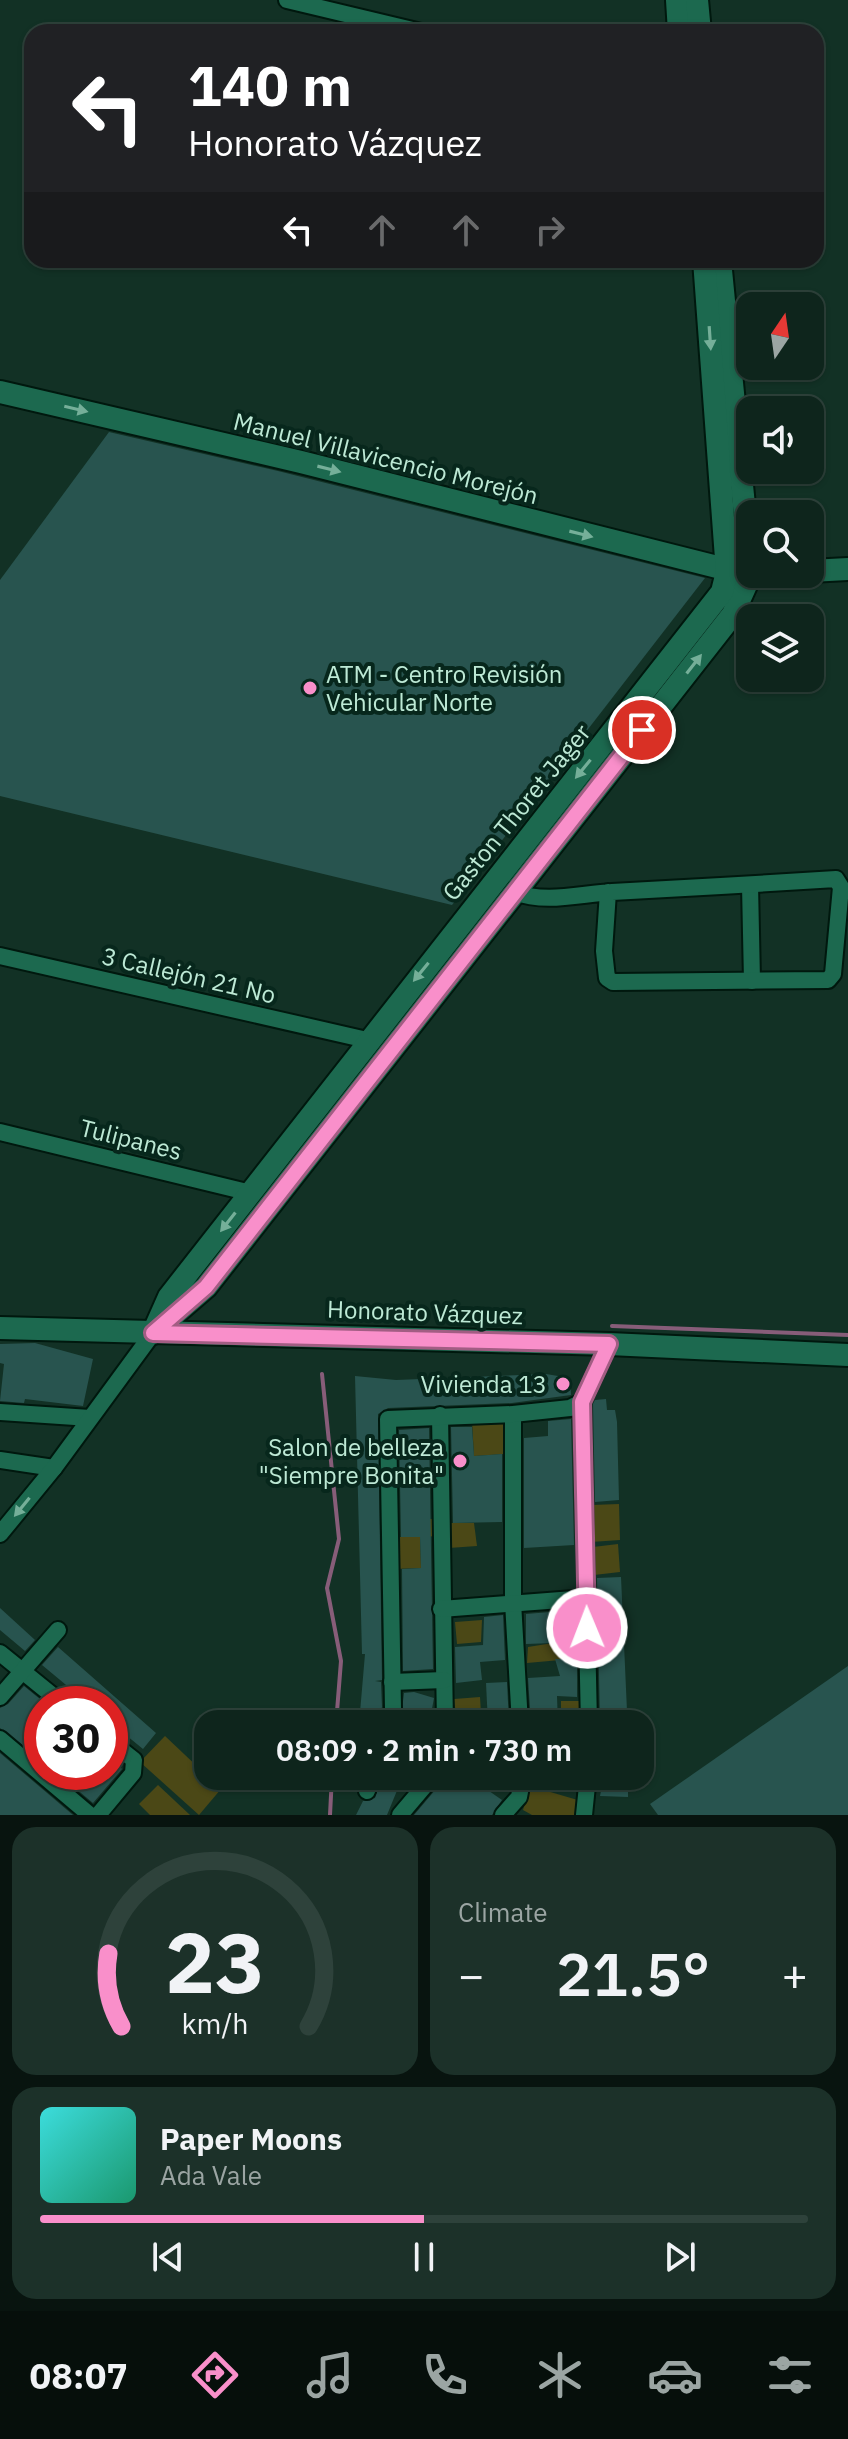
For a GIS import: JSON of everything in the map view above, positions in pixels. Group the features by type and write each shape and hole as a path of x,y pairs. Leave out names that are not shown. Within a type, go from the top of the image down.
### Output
{"street":[{"path":"287,0 388,24"},
{"path":"677,0 678,24"},
{"path":"697,0 699,24"},
{"name":"Gaston Thoret Jager","path":"153,1333 169,1297 367,1040 717,602 727,572 705,268"},
{"path":"721,268 743,500"},
{"name":"Manuel Villavicencio Morejón","path":"0,392 301,462 736,573"},
{"path":"824,570 848,569"},
{"name":"Gaston Thoret Jager","path":"0,1533 54,1468 153,1333 206,1287 733,614 745,588"},
{"path":"514,892 531,898 608,892 836,879 841,887 831,978 613,982 607,978 604,951 608,892"},
{"path":"750,885 752,981"},
{"name":"3 Callejón 21 No","path":"0,956 367,1040"},
{"name":"Tulipanes","path":"0,1132 251,1193"},
{"name":"Honorato Vázquez","path":"0,1328 609,1344 848,1355"},
{"path":"589,1710 582,1402 609,1344"},
{"path":"393,1710 388,1419 513,1414 570,1408 582,1402"},
{"path":"0,1412 90,1418"},
{"path":"513,1414 513,1602 519,1710"},
{"path":"440,1415 445,1710"},
{"path":"0,1460 54,1468"},
{"path":"441,1609 587,1598"},
{"path":"0,1697 58,1630"},
{"path":"0,1653 40,1686"},
{"path":"392,1682 444,1680"},
{"path":"0,1739 90,1815"},
{"path":"128,1755 134,1760 133,1773 128,1779"},
{"path":"98,1815 119,1790"},
{"path":"400,1815 421,1790"},
{"path":"503,1815 519,1797 520,1790"},
{"path":"584,1815 587,1790"}],"shaded area":[{"path":"503,1420 504,1454 474,1456 472,1421"},
{"path":"619,1504 620,1540 591,1542 592,1505"},
{"path":"419,1519 440,1519 439,1536 420,1537 421,1568 393,1569 393,1537 419,1537"},
{"path":"448,1523 474,1523 477,1546 449,1548"},
{"path":"618,1544 620,1572 594,1575 593,1547"},
{"path":"482,1620 481,1642 457,1644 455,1622"},
{"path":"582,1641 583,1658 527,1663 528,1647 553,1643 555,1654 556,1643"},
{"path":"480,1697 481,1710 455,1710 454,1699"},
{"path":"561,1701 584,1701 584,1710 561,1710"},
{"path":"165,1736 194,1763 194,1790 220,1790 199,1815 140,1762"},
{"path":"158,1785 190,1815 150,1815 139,1804"},
{"path":"529,1790 544,1790 581,1801 581,1815 532,1815 523,1810"}],"building":[{"name":"ATM - Centro Revisión Vehicular Norte","path":"109,432 705,578 452,905 0,796 0,580"},
{"path":"35,1343 93,1359 83,1406 25,1399 24,1403 0,1401 4,1364 0,1363 0,1344"},
{"path":"546,1374 570,1378 571,1395 512,1403 388,1408 378,1414 382,1680 375,1681 381,1682 382,1707 381,1710 360,1710 365,1654 362,1654 355,1376 396,1380"},
{"path":"606,1399 607,1410 615,1410 617,1422 619,1500 595,1502 593,1404 595,1400"},
{"path":"571,1419 574,1545 524,1548 524,1438 548,1436 548,1421"},
{"path":"451,1427 472,1427 474,1456 502,1454 502,1522 453,1523"},
{"path":"429,1428 433,1669 403,1671 402,1569 421,1568 420,1537 401,1537 399,1430"},
{"path":"621,1577 627,1710 600,1710 597,1578"},
{"path":"0,1608 35,1640 25,1651 0,1630"},
{"path":"550,1612 553,1643 526,1644 526,1614"},
{"path":"503,1615 505,1660 480,1662 482,1680 456,1683 455,1647 483,1645 484,1617"},
{"path":"58,1647 102,1686 67,1686 42,1665"},
{"path":"555,1659 577,1659 577,1697 557,1696 558,1710 530,1710 528,1678 560,1676"},
{"path":"848,1666 848,1815 658,1815 650,1804"},
{"path":"507,1682 508,1710 487,1710 486,1683"},
{"path":"24,1686 24,1746 0,1728 0,1708 8,1704"},
{"path":"414,1692 434,1698 432,1710 402,1710 404,1693"},
{"path":"128,1708 156,1733 143,1749 128,1737"},
{"path":"0,1753 24,1773 24,1790 44,1790 73,1815 0,1815"},
{"path":"77,1790 104,1790 93,1803"},
{"path":"378,1790 397,1790 387,1815 356,1815 363,1801 375,1798"},
{"path":"435,1790 488,1790 502,1800 492,1815 414,1815"},
{"path":"601,1790 628,1790 628,1797 600,1796"}],"waterway":[{"path":"612,1326 848,1335"},
{"path":"322,1374 339,1539 327,1588 341,1661 337,1710"},
{"path":"330,1815 331,1790"}],"place":[{"name":"ATM - Centro Revisión Vehicular Norte","path":"310,688"},
{"name":"Vivienda 13","path":"563,1384"},
{"name":"Salon de belleza \"Siempre Bonita\"","path":"460,1461"}],"route":[{"path":"587,1628 582,1402 609,1344 153,1333 189,1305 206,1287 642,730"}]}
